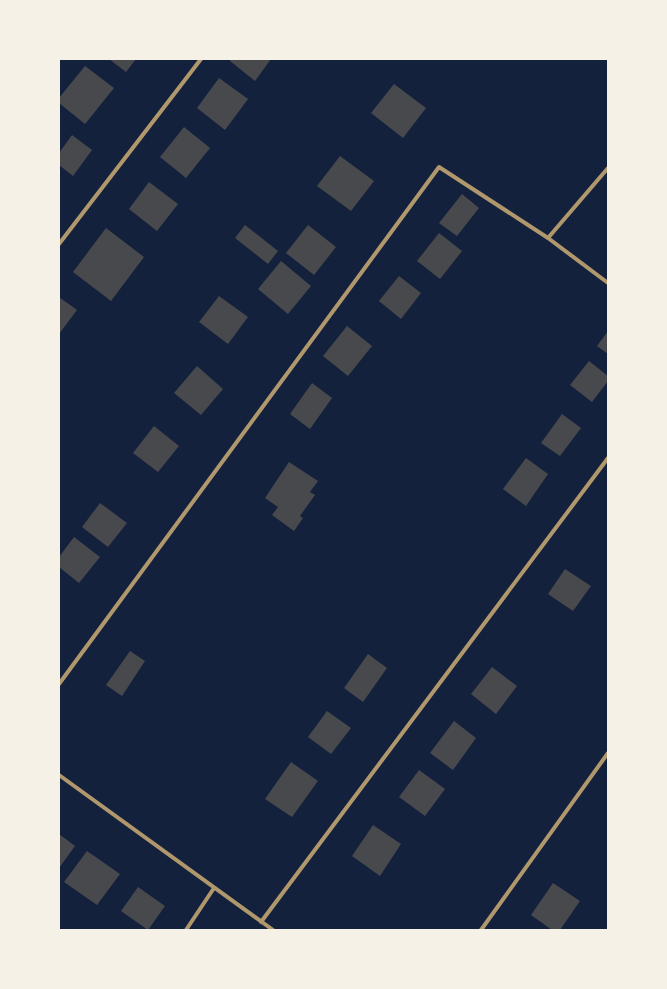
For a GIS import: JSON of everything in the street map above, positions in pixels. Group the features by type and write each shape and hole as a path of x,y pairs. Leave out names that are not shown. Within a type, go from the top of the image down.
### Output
{"street":[{"path":"59,244 201,59"},
{"path":"59,684 439,167 548,238 608,283"},
{"path":"548,238 608,168"},
{"path":"261,922 608,458"},
{"path":"480,930 608,753"},
{"path":"59,775 273,930"},
{"path":"186,930 214,888"}],"building":[{"path":"109,59 136,59 126,72"},
{"path":"231,59 271,59 255,81 230,61"},
{"path":"85,66 114,88 85,124 59,103 59,98"},
{"path":"219,78 248,99 225,130 197,108"},
{"path":"394,84 426,108 403,138 371,113"},
{"path":"184,127 210,148 186,178 160,157"},
{"path":"72,135 92,150 73,176 59,165 59,153"},
{"path":"340,156 374,181 351,211 317,186"},
{"path":"149,182 178,204 157,231 129,209"},
{"path":"462,194 479,208 457,236 439,223"},
{"path":"245,225 278,251 268,264 235,238"},
{"path":"308,225 336,247 314,275 286,253"},
{"path":"106,228 144,257 111,301 73,272"},
{"path":"439,233 462,251 440,279 417,261"},
{"path":"281,261 311,286 288,314 258,289"},
{"path":"399,276 421,293 401,319 379,301"},
{"path":"219,296 248,317 228,344 199,322"},
{"path":"59,297 77,310 59,334"},
{"path":"347,326 372,346 348,376 323,356"},
{"path":"608,331 608,354 597,346"},
{"path":"589,361 608,376 608,381 592,402 570,385"},
{"path":"197,366 223,389 201,415 174,393"},
{"path":"312,383 332,398 310,429 290,414"},
{"path":"562,414 581,428 560,456 541,443"},
{"path":"154,426 179,446 158,472 133,453"},
{"path":"526,458 548,474 526,506 503,489"},
{"path":"289,462 318,481 310,492 315,495 300,516 303,518 294,531 272,515 278,507 265,498"},
{"path":"100,503 127,523 108,547 82,527"},
{"path":"74,537 100,557 79,583 59,567 59,557"},
{"path":"565,569 591,586 573,611 548,594"},
{"path":"130,651 145,661 122,696 106,685"},
{"path":"368,654 387,668 363,702 344,688"},
{"path":"492,667 517,686 496,714 471,694"},
{"path":"327,711 351,728 331,754 308,737"},
{"path":"454,721 476,738 453,770 430,753"},
{"path":"291,762 318,781 292,817 265,799"},
{"path":"419,770 445,789 425,816 399,797"},
{"path":"373,825 401,844 380,876 352,856"},
{"path":"59,834 75,846 59,868"},
{"path":"87,851 120,874 97,905 64,882"},
{"path":"553,883 580,901 560,930 552,930 531,915"},
{"path":"138,887 165,906 148,930 121,911"}]}
